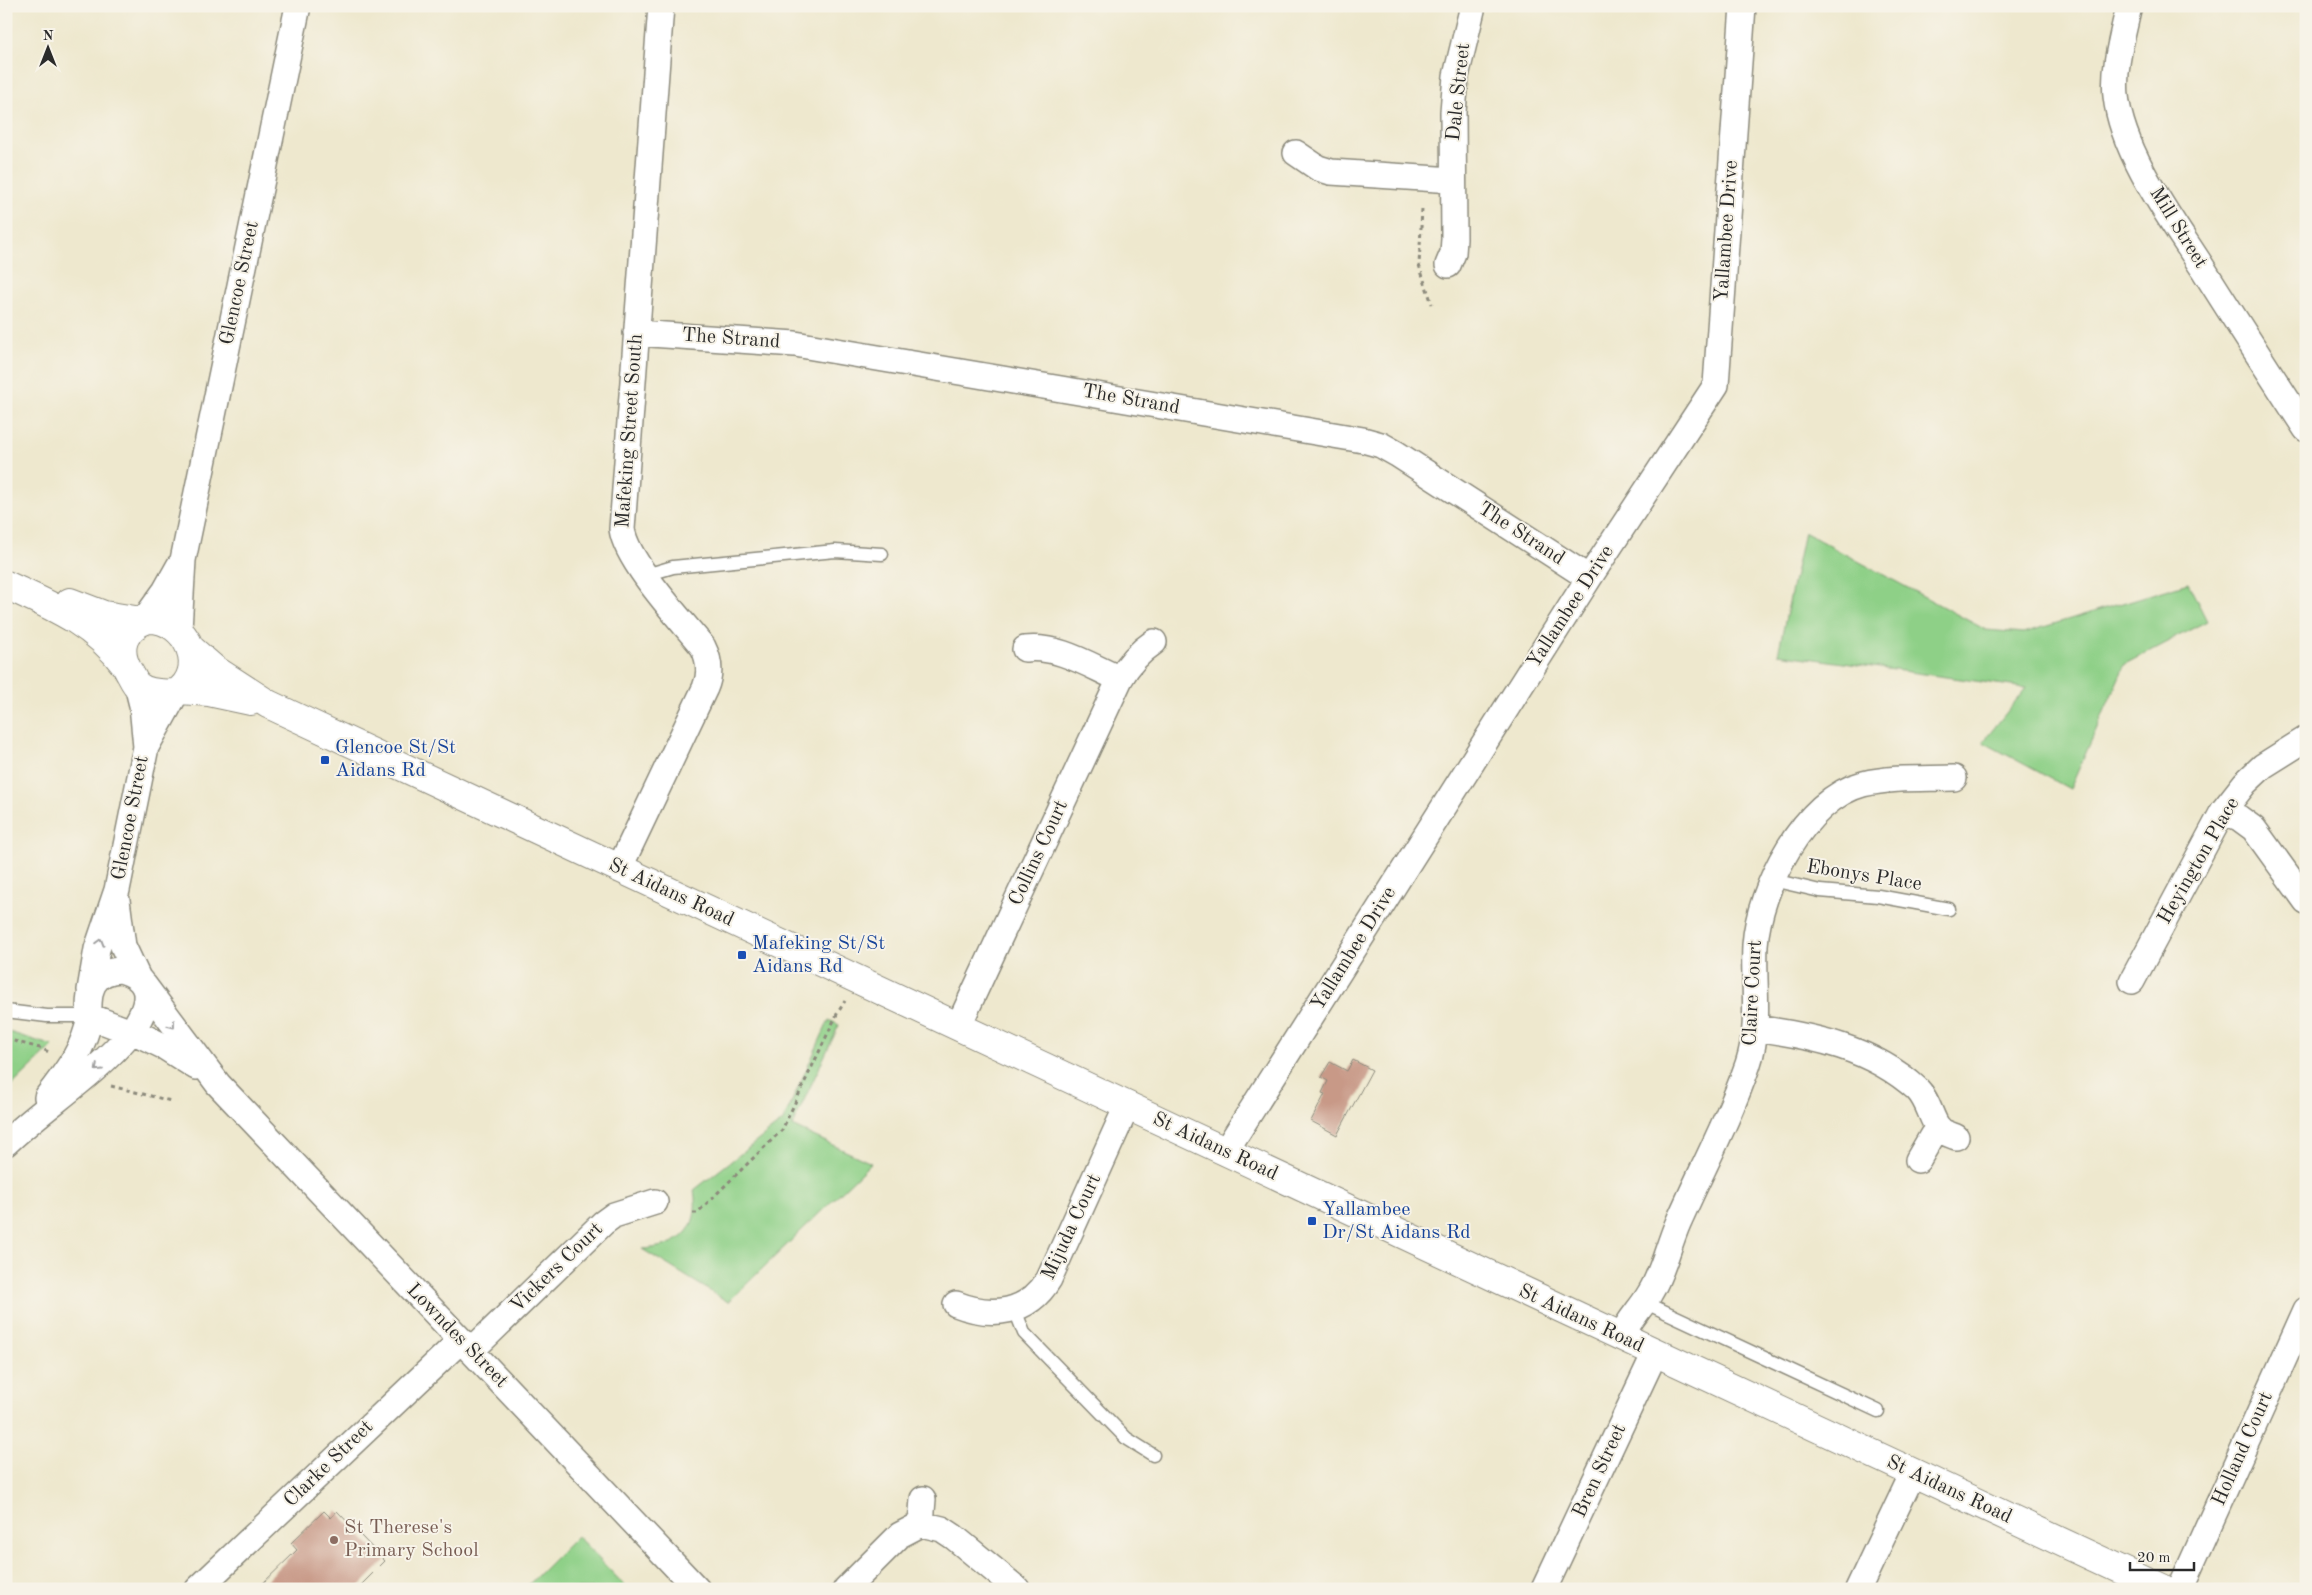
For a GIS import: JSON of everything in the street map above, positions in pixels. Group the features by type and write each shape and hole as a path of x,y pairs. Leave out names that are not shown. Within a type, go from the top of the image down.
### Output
{"street":[{"name":"Glencoe Street","path":"185,639 183,560 298,6"},
{"name":"Mafeking Street South","path":"619,869 705,688 709,674 707,656 703,647 627,548 622,529 660,6"},
{"name":"Dale Street","path":"1448,264 1453,252 1454,239 1452,121 1456,76 1473,6"},
{"name":"Yallambee Drive","path":"1226,1152 1589,578 1716,385 1743,6"},
{"name":"Mill Street","path":"2129,6 2116,78 2116,97 2130,145 2156,195 2306,429"},
{"path":"1296,153 1318,168 1331,172 1452,180"},
{"name":"The Strand","path":"636,333 795,344 1363,440 1389,450 1589,578"},
{"name":"Glencoe Street","path":"143,621 165,591 183,560"},
{"path":"6,571 81,607 123,620 143,621 157,619 166,621 185,639 192,670 178,692 157,693 131,675 96,632 76,619 6,585"},
{"path":"131,675 121,652 122,643 131,627 143,621"},
{"name":"St Aidans Road","path":"185,639 214,668 268,704 2162,1589"},
{"name":"Collins Court","path":"958,1027 1120,680 1128,665 1141,651 1154,642"},
{"path":"1025,650 1038,648 1060,652 1120,680"},
{"name":"Glencoe Street","path":"90,990 97,949 117,890 146,746 142,704 131,675"},
{"name":"Glencoe Street","path":"146,746 178,692"},
{"name":"St Aidans Road","path":"178,692 209,692 268,704"},
{"name":"Heyington Place","path":"2132,981 2223,811 2245,783 2263,766 2306,739"},
{"name":"Claire Court","path":"1621,1337 1632,1315 1644,1302 1655,1283 1676,1226 1748,1063 1755,1028 1758,924 1773,880 1803,828 1826,802 1862,784 1887,780 1954,778"},
{"path":"2223,811 2239,818 2254,829 2306,902"},
{"name":"Glencoe Street","path":"117,890 123,946 141,981"},
{"path":"6,1143 29,1121 92,1074 116,1051 144,1013 147,1003 141,981 120,970 102,974 90,990 90,1016 77,1056 29,1121"},
{"name":"Lowndes Street","path":"141,981 218,1084 697,1589"},
{"path":"90,1016 131,1031"},
{"path":"1755,1028 1819,1039 1864,1055 1917,1090 1928,1102 1948,1133 1932,1136 1918,1160"},
{"name":"Lowndes Street","path":"131,1031 180,1056 218,1084"},
{"name":"Mijuda Court","path":"1014,1310 1040,1293 1049,1279 1127,1106"},
{"name":"Vickers Court","path":"466,1345 603,1223 614,1216 655,1202"},
{"path":"956,1304 982,1311 1014,1310"},
{"name":"Holland Court","path":"2180,1589 2306,1310"},
{"name":"Clarke Street","path":"198,1589 466,1345"},
{"name":"Bren Street","path":"1544,1589 1655,1353"},
{"path":"1858,1589 1913,1473"},
{"path":"921,1524 923,1500"},
{"path":"846,1589 900,1535 921,1524 942,1530 954,1536 1017,1589"}],"lane":[{"path":"646,575 673,567 835,551 882,554"},
{"name":"Ebonys Place","path":"1773,880 1820,891 1878,896 1949,909"},
{"path":"6,1011 47,1016 90,1016"},
{"path":"1644,1302 1878,1411"},
{"path":"1014,1310 1024,1333 1126,1438 1153,1455"}],"path":[{"path":"1422,210 1419,265 1432,304"},
{"path":"693,1213 697,1213 782,1130 837,1014 846,1000"},
{"path":"6,1039 40,1048 57,1057"},
{"path":"111,1086 171,1101"}],"green space":[{"path":"1804,532 1986,630 2024,633 2188,583 2207,621 2125,664 2070,789 1983,742 2026,688 1778,654"},
{"path":"829,1020 839,1025 792,1126 871,1163 728,1302 642,1249 667,1245 684,1234 694,1216 694,1190 783,1121"},
{"path":"6,1031 53,1046 6,1091"},
{"path":"577,1536 628,1589 524,1589"}],"building":[{"path":"1353,1060 1372,1070 1337,1135 1311,1121 1325,1094 1322,1093 1328,1081 1321,1077 1330,1062 1347,1071"},
{"path":"324,1511 331,1518 337,1511 385,1561 357,1589 257,1589 297,1550 291,1543"}],"place":[{"name":"Glencoe St/St Aidans Rd","path":"325,760"},
{"name":"Mafeking St/St Aidans Rd","path":"742,955"},
{"name":"Yallambee Dr/St Aidans Rd","path":"1312,1221"},
{"name":"St Therese's Primary School","path":"334,1540"}]}
